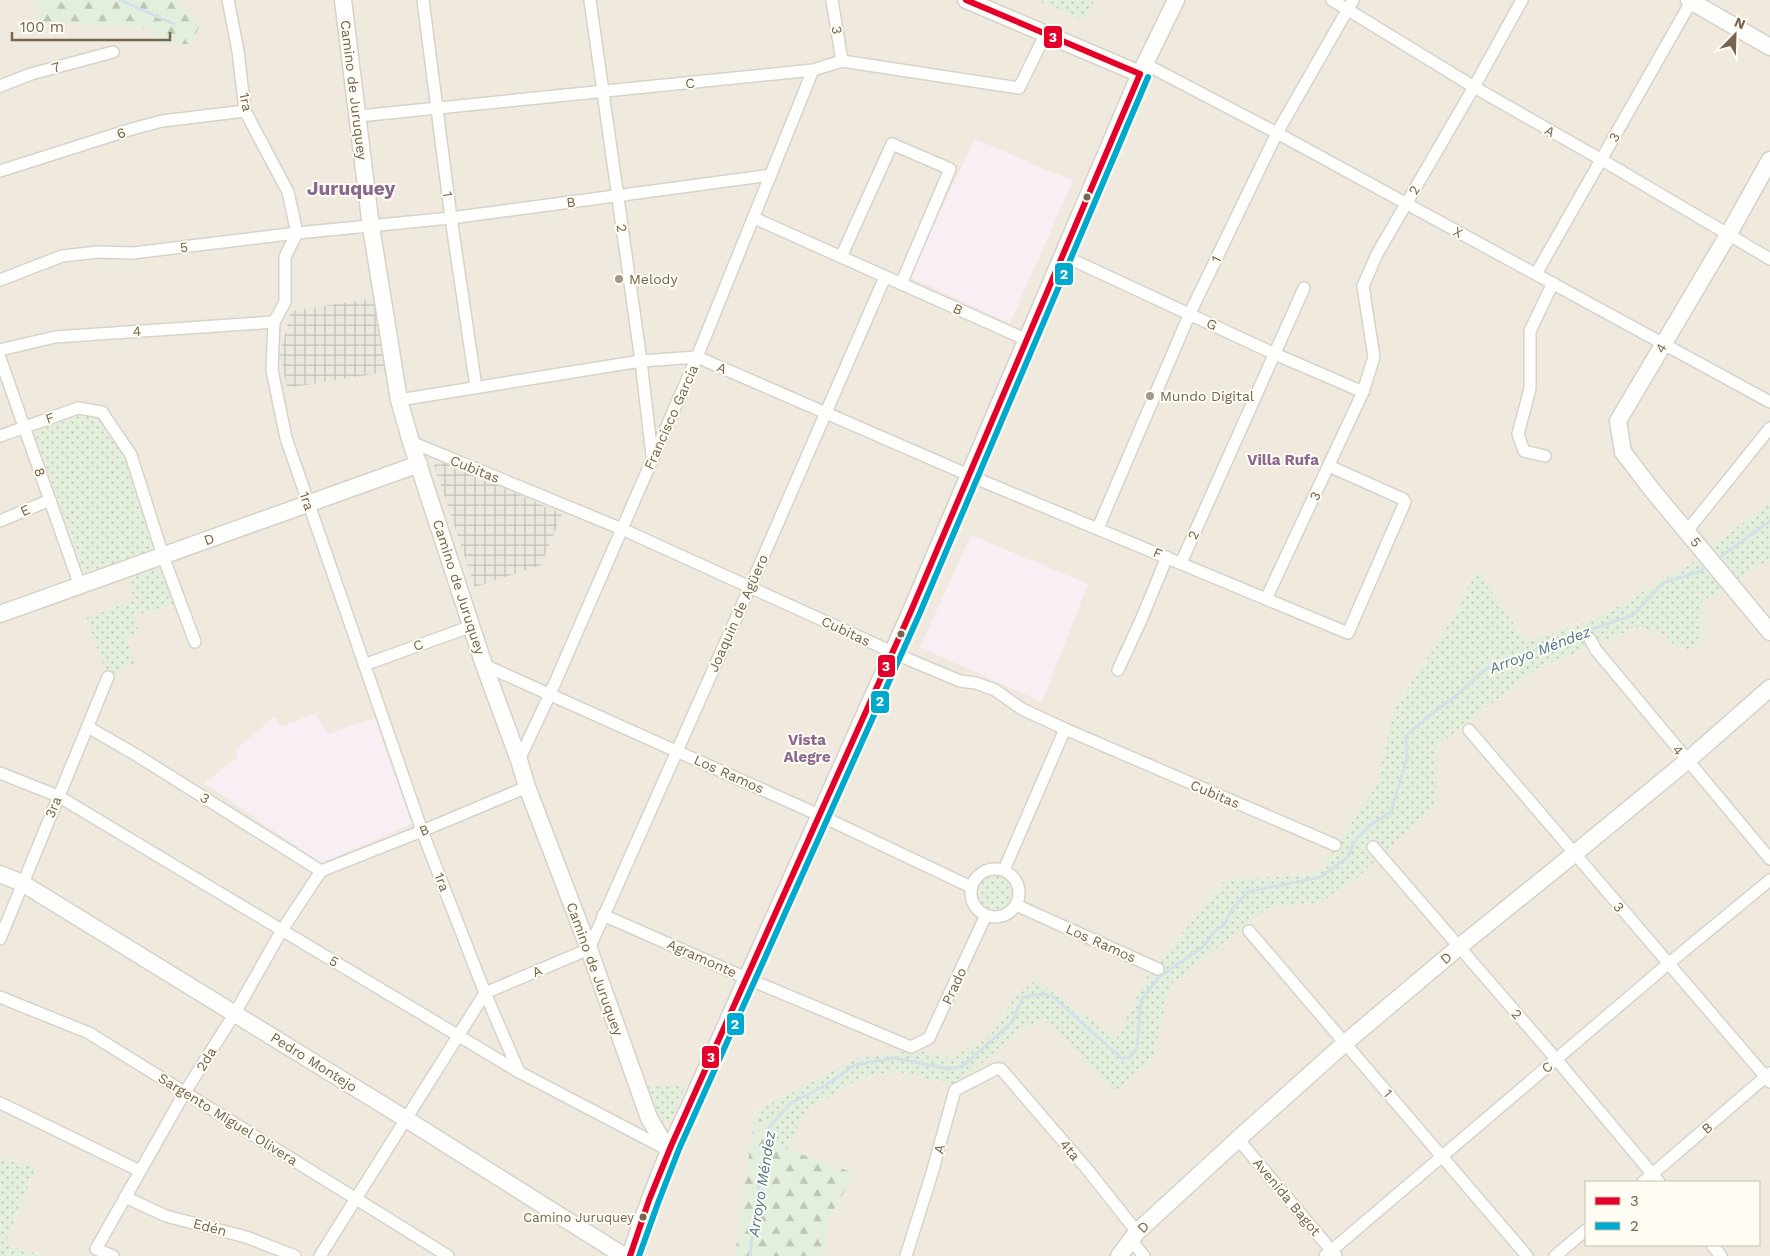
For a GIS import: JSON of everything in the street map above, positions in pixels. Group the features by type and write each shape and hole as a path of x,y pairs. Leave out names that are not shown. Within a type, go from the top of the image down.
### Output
{"street":[{"name":"1ra","path":"228,0 238,51 245,111 288,192 297,233 285,256 285,302 274,322 272,370 286,438 422,831 485,994 519,1072"},
{"name":"Camino de Juruquey","path":"343,0 371,227 399,400 410,442 419,464 484,665 527,787 589,949 649,1118 668,1150"},
{"name":"1","path":"422,0 476,387"},
{"name":"2","path":"590,0 642,361 652,457"},
{"name":"3","path":"832,0 842,61"},
{"path":"966,0 1046,33 1142,69"},
{"path":"630,1256 668,1150 688,1110 892,653 1142,69 1176,0"},
{"name":"A","path":"1332,0 1351,5 1474,87 1770,259"},
{"name":"2","path":"1362,392 1374,357 1363,286 1377,254 1522,0"},
{"name":"3","path":"1536,274 1691,0"},
{"path":"1691,0 1770,47"},
{"name":"1","path":"1098,528 1190,314 1277,133 1351,5"},
{"name":"C","path":"358,116 813,70 842,61 1019,88 1046,33"},
{"name":"7","path":"0,86 31,74 113,52"},
{"name":"X","path":"1142,69 1277,133 1770,402"},
{"name":"Francisco García","path":"519,760 550,694 697,357 813,70"},
{"name":"6","path":"0,171 162,121 245,111"},
{"path":"841,257 892,144 950,169 901,284"},
{"name":"4","path":"1687,531 1623,452 1618,421 1770,160"},
{"name":"B","path":"371,227 771,175"},
{"name":"B","path":"754,218 1026,340"},
{"name":"5","path":"0,280 62,256 98,252 133,252 297,233 371,227"},
{"name":"G","path":"1062,255 1275,354 1362,392"},
{"name":"Joaquín de Agüero","path":"589,949 885,277"},
{"path":"1546,456 1524,451 1518,434 1530,389 1530,331 1553,282"},
{"name":"2","path":"1181,563 1304,288"},
{"name":"4","path":"0,350 55,337 274,322"},
{"name":"A","path":"399,400 642,361 697,357 968,475"},
{"name":"8","path":"0,358 80,586"},
{"name":"3","path":"1266,599 1362,392"},
{"name":"F","path":"0,436 78,408 102,412 131,455 163,556"},
{"name":"5","path":"1770,428 1687,531 1770,632"},
{"name":"Cubitas","path":"410,442 622,529 892,653 960,681 976,683 995,690 1022,709 1065,729 1335,845"},
{"name":"D","path":"0,614 419,464"},
{"name":"F","path":"968,475 1348,633 1405,502 1403,499 1329,466"},
{"name":"E","path":"0,521 50,500"},
{"path":"163,556 195,642"},
{"path":"1118,670 1167,557"},
{"name":"C","path":"364,665 472,626"},
{"name":"4","path":"1590,639 1596,650 1770,859"},
{"name":"Los Ramos","path":"484,665 819,815 971,887"},
{"name":"3ra","path":"0,939 108,677"},
{"name":"D","path":"1134,1236 1238,1138 1345,1043 1459,947 1687,761 1770,688"},
{"name":"3","path":"88,727 138,756 321,871"},
{"path":"1004,870 1065,729"},
{"name":"3","path":"1469,730 1668,964 1769,1078"},
{"name":"5","path":"0,773 58,796 519,1072 668,1150"},
{"name":"B","path":"321,871 527,787"},
{"name":"2","path":"1373,847 1556,1059 1651,1180"},
{"path":"988,869 1004,870 1011,874 1016,881 1019,897 1016,904 1006,914 1000,916 986,915 975,907 972,901 971,887 974,879 988,869"},
{"name":"2da","path":"114,1256 96,1249 185,1092 235,1013 282,930 321,871"},
{"name":"Pedro Montejo","path":"0,874 22,883 235,1013 624,1256"},
{"name":"C","path":"1331,1254 1442,1156 1770,880"},
{"name":"Los Ramos","path":"1016,904 1158,969"},
{"name":"Agramonte","path":"603,915 746,978 911,1047"},
{"name":"Prado","path":"911,1047 929,1038 986,915"},
{"name":"1","path":"1249,931 1527,1256"},
{"name":"A","path":"485,994 589,949"},
{"path":"320,1256 485,994"},
{"name":"Sargento Miguel Olivera","path":"0,997 89,1032 448,1256"},
{"name":"A","path":"906,1256 955,1090 1001,1069"},
{"name":"4ta","path":"1001,1069 1087,1169 1134,1236 1144,1256"},
{"name":"B","path":"1651,1180 1769,1078"},
{"path":"0,1103 140,1172"},
{"name":"Avenida Bagot","path":"1238,1138 1331,1254"},
{"name":"Edén","path":"125,1197 166,1216 246,1236 295,1256"},
{"path":"1555,1256 1585,1231"},
{"path":"1119,1256 1134,1236"},
{"path":"1713,1246 1721,1256"}],"shaded area":[{"path":"0,0 1770,0 1770,501 1692,563 1598,618 1526,642 1476,569 1459,608 1394,709 1377,784 1318,874 1225,880 1145,980 1118,1038 1015,996 989,1037 948,1058 916,1050 755,1111 735,1256 44,1256 5,1244 36,1168 0,1158"},
{"path":"975,139 1073,181 1010,323 909,277"},
{"path":"375,298 386,372 287,388 280,354 291,311"},
{"path":"444,461 562,514 541,565 475,587 434,465"},
{"path":"971,535 1088,584 1042,702 920,647"},
{"path":"1770,559 1770,1256 825,1256 826,1226 854,1173 786,1149 807,1109 859,1079 895,1071 956,1085 1025,1027 1045,1019 1116,1091 1153,1060 1169,985 1268,908 1322,902 1437,803 1437,746 1538,668 1639,627 1665,635 1675,646 1701,641 1702,602"},
{"path":"315,714 329,734 374,718 412,824 321,863 204,783 238,757 235,750 274,717 282,726"}],"green space":[{"path":"37,0 174,0 200,24 192,44 161,44 148,28 40,22"},
{"path":"1036,0 1094,0 1085,20"},
{"path":"84,414 95,416 127,458 153,547 151,550 90,574 84,572 35,434 36,431"},
{"path":"1770,501 1770,559 1702,602 1701,641 1692,650 1675,646 1665,635 1639,627 1538,668 1437,746 1437,803 1355,880 1322,902 1268,908 1170,985 1153,1060 1116,1092 1045,1019 1025,1027 956,1085 895,1071 859,1079 807,1109 787,1149 854,1173 826,1226 825,1256 735,1256 755,1112 858,1058 916,1050 948,1058 989,1037 1015,996 1036,980 1117,1038 1145,980 1225,880 1318,874 1377,784 1394,709 1459,608 1476,569 1526,642 1598,618 1692,563"},
{"path":"162,568 174,604 134,616 139,632 126,636 135,663 108,677 86,618 135,600 127,579"},
{"path":"996,874 1009,880 1015,893 1009,906 996,912 983,906 977,893 983,880"},
{"path":"685,1085 672,1118 663,1122 657,1118 646,1086"},
{"path":"755,1112 786,1149 854,1173 826,1226 825,1256 735,1256"},
{"path":"0,1158 36,1167 5,1244 44,1256 0,1256"}],"waterway":[{"path":"120,0 174,24"},
{"name":"Arroyo Méndez","path":"1716,560 1770,521"},
{"name":"Arroyo Méndez","path":"750,1256 754,1216 768,1128 791,1103 826,1085 855,1065 894,1058 949,1069 963,1066 1012,1022 1023,997 1041,994 1052,996 1121,1058 1130,1057 1137,1048 1141,1001 1159,977 1204,946 1214,932 1224,925 1233,908 1248,892 1321,877 1348,857 1354,842 1369,826 1391,812 1407,757 1406,736 1427,717 1455,697 1484,670 1577,634 1633,615 1663,583 1698,572 1709,565"}],"transit line":[{"name":"3","path":"966,0 1140,74"},
{"name":"3","path":"630,1256 649,1200 671,1146 911,611 1140,74"},
{"name":"2","path":"639,1256 679,1149 919,615 1148,77"}],"place":[{"name":"Melody","path":"619,279"},
{"name":"Mundo Digital","path":"1150,396"},
{"name":"Camino Juruquey","path":"643,1217"}],"district":[{"name":"Juruquey","path":"351,188"},
{"name":"Villa Rufa","path":"1283,460"},
{"name":"Vista Alegre","path":"807,748"}]}
